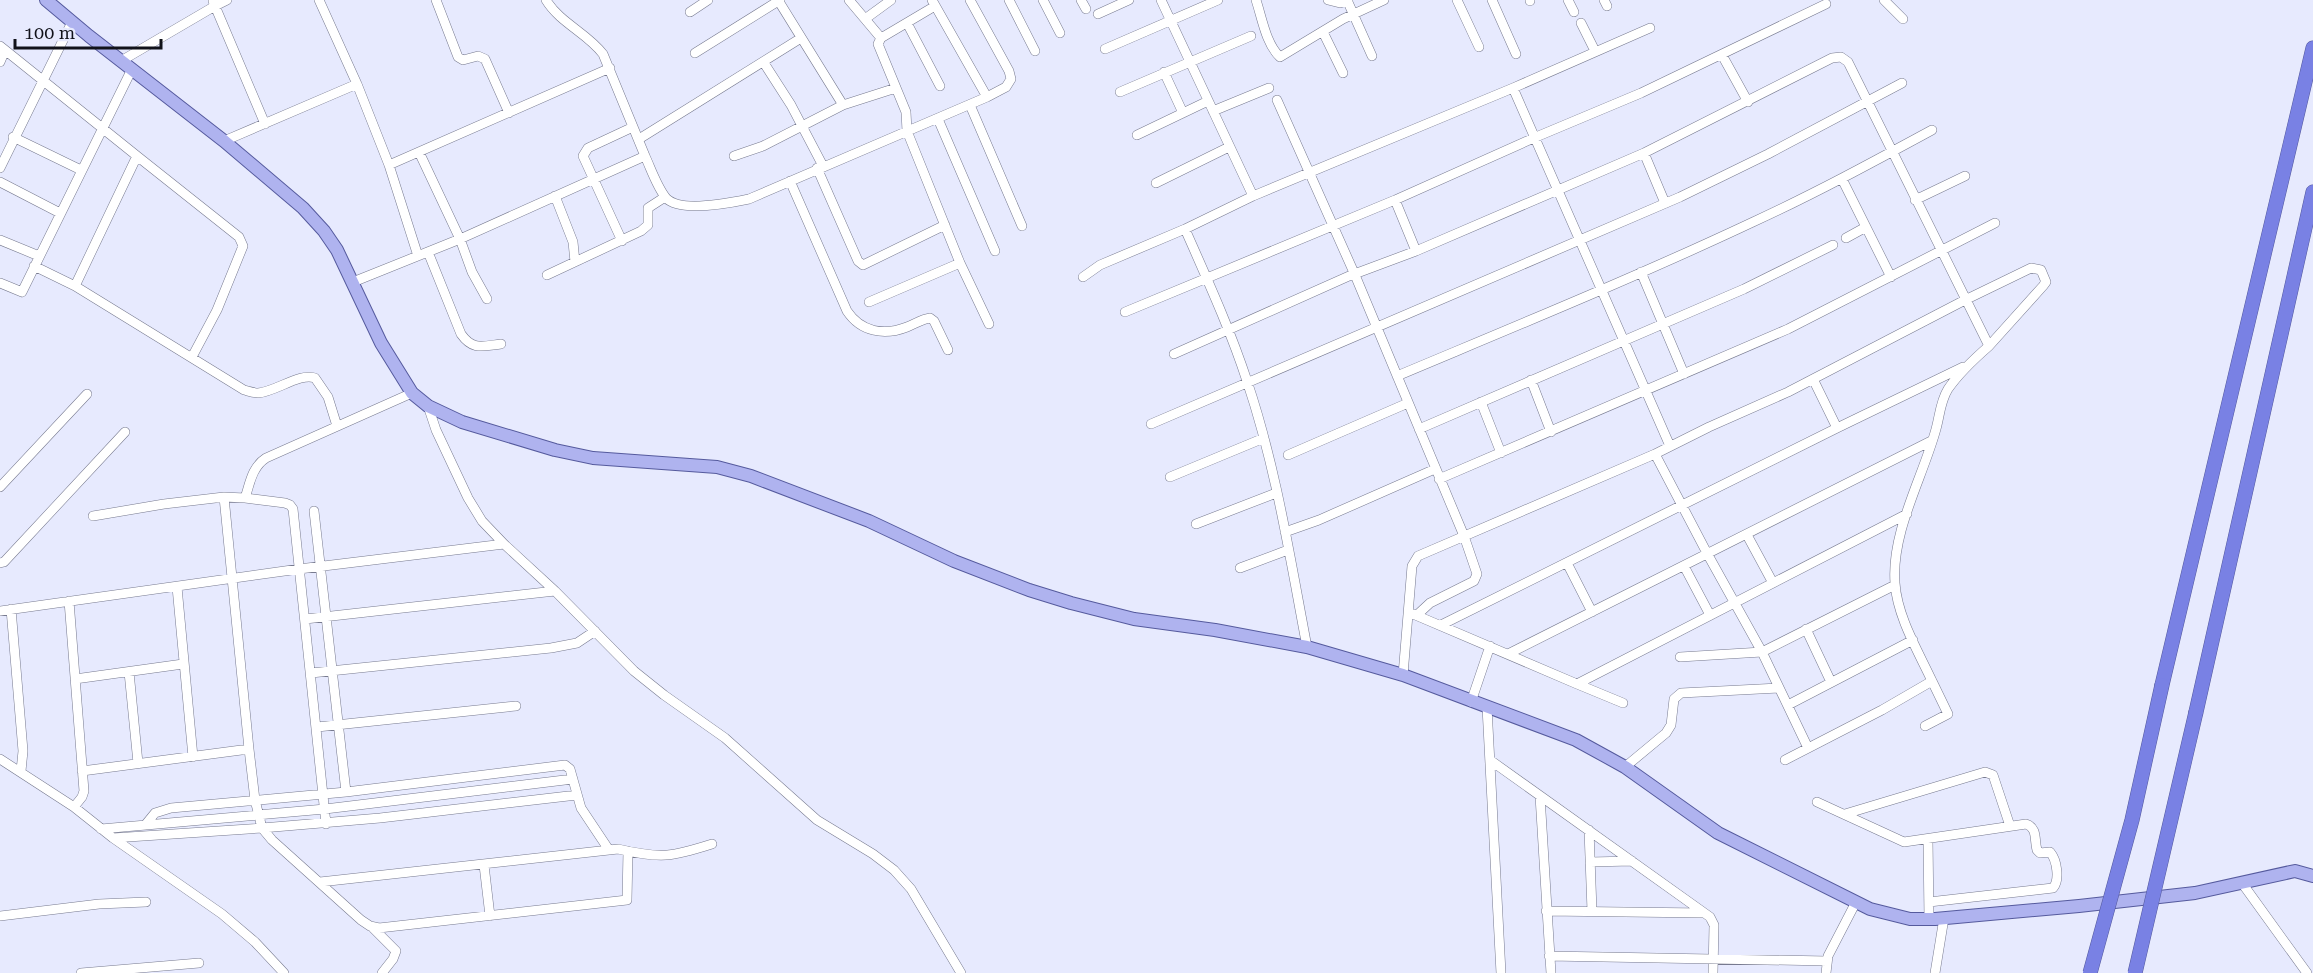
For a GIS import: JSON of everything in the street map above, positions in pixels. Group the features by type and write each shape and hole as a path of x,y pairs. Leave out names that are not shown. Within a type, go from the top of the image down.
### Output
{"highway":[{"path":"2090,973 2132,820 2313,48"},
{"path":"2135,973 2313,192"}],"main road":[{"path":"46,0 224,141 303,208 324,231 337,250 381,343 412,393 428,406 462,422 555,450 593,458 717,467 751,476 869,521 954,561 1029,590 1071,603 1134,619 1215,630 1307,647 1403,675 1576,740 1625,767 1718,833 1870,909 1910,919 1944,918 2195,893 2295,871 2313,876"}],"street":[{"path":"121,61 214,3 227,0"},
{"path":"319,0 357,84 423,254 461,334 467,343 475,346 501,344"},
{"path":"435,0 459,57 463,60 478,56 484,59 509,113"},
{"path":"546,0 554,11 594,42 610,68 645,156 665,197 676,204 683,205 724,204 749,199 938,119 1006,87 1011,79 1009,72 970,0"},
{"path":"690,12 708,0"},
{"path":"695,53 779,0 843,105"},
{"path":"849,0 881,38"},
{"path":"865,20 891,0"},
{"path":"1009,0 1035,51"},
{"path":"1043,0 1060,33"},
{"path":"1081,0 1086,9"},
{"path":"1098,14 1129,0"},
{"path":"1161,0 1253,196"},
{"path":"1106,49 1218,0"},
{"path":"1256,0 1275,52 1281,57 1354,14 1383,0"},
{"path":"1328,0 1340,3 1347,1 1372,56"},
{"path":"1457,0 1479,47"},
{"path":"1492,0 1516,54"},
{"path":"1568,0 1574,12"},
{"path":"1884,0 1903,19"},
{"path":"214,3 265,124"},
{"path":"987,97 933,3 878,41 878,47 906,112 907,131 960,263 989,324"},
{"path":"1125,312 1207,280 1641,93 1826,4"},
{"path":"0,168 72,22"},
{"path":"907,23 940,86"},
{"path":"1581,23 1595,51"},
{"path":"1083,277 1100,266 1253,196 1513,88 1650,28"},
{"path":"1323,32 1343,73"},
{"path":"1120,92 1251,36"},
{"path":"639,139 801,38"},
{"path":"2,48 239,237 243,246 217,310 192,357"},
{"path":"0,62 2,48"},
{"path":"1722,55 1748,102"},
{"path":"1174,354 1644,153 1837,57 1848,62 1989,346"},
{"path":"764,63 803,126 858,261 863,266 945,225"},
{"path":"389,165 610,68"},
{"path":"0,283 22,292 132,69"},
{"path":"1164,72 1183,113"},
{"path":"1151,424 1665,203 1767,154 1902,83"},
{"path":"224,141 357,84"},
{"path":"734,156 763,146 843,105 896,88"},
{"path":"1213,111 1269,88"},
{"path":"1513,88 1580,238 1644,392 1670,446"},
{"path":"1277,100 1377,327 1464,536 1477,574 1476,578 1413,613"},
{"path":"1137,135 1209,101"},
{"path":"970,105 1022,226"},
{"path":"938,119 995,251"},
{"path":"622,241 584,161 584,152 633,127"},
{"path":"1397,376 1601,290 1753,222 1842,179 1932,130"},
{"path":"14,137 81,170"},
{"path":"1156,183 1229,147"},
{"path":"419,152 460,239 472,272 487,299"},
{"path":"1644,153 1665,203"},
{"path":"75,286 137,156"},
{"path":"353,282 460,239 645,156"},
{"path":"1915,200 1965,176"},
{"path":"1842,179 1891,277"},
{"path":"790,181 853,321 863,328 882,332 906,327 930,318 934,321 948,350"},
{"path":"0,182 60,213"},
{"path":"555,196 573,242 575,262"},
{"path":"547,275 645,228 648,225 648,208 665,197"},
{"path":"1395,200 1416,251"},
{"path":"1439,479 1788,329 1995,223"},
{"path":"1846,238 1866,227"},
{"path":"1185,229 1229,329 1248,382 1264,438 1285,532 1307,647"},
{"path":"0,240 39,256"},
{"path":"1419,429 1744,290 1833,244"},
{"path":"869,302 960,263"},
{"path":"34,266 75,286 244,390 256,393 270,391 306,376 315,378 328,397 337,426"},
{"path":"1403,675 1413,613 1412,566 1418,556 1655,454 1814,379 2031,268 2041,270 2046,282 2043,286 1989,346 1968,365 1948,390 1941,403 1936,430 1907,514 1894,561 1895,585 1901,608 1913,640 1948,714 1925,726"},
{"path":"1641,272 1684,374"},
{"path":"1441,625 1968,365"},
{"path":"1814,379 1837,428"},
{"path":"1531,380 1551,432"},
{"path":"245,498 259,463 412,393"},
{"path":"0,487 87,394"},
{"path":"1480,402 1501,453"},
{"path":"1288,455 1408,404"},
{"path":"428,406 436,430 468,498 482,520 504,544 555,591 634,671 725,738 817,820 873,854 894,870 911,889 961,973"},
{"path":"0,563 4,562 125,432"},
{"path":"1170,477 1264,438"},
{"path":"1508,654 1931,441"},
{"path":"1655,454 1762,652 1808,747"},
{"path":"1285,532 1319,520 1435,470"},
{"path":"1196,524 1276,493"},
{"path":"224,497 249,749 255,800 262,828 272,840 396,951 382,973"},
{"path":"93,516 224,497 290,505 293,509 326,824"},
{"path":"314,511 346,792"},
{"path":"1577,684 1907,514"},
{"path":"1747,535 1773,583"},
{"path":"0,611 320,566 504,544"},
{"path":"1240,568 1288,550"},
{"path":"1567,563 1592,612"},
{"path":"1684,566 1710,615"},
{"path":"1680,657 1762,652 1895,585"},
{"path":"177,587 193,757"},
{"path":"305,619 555,591"},
{"path":"69,601 82,771 82,797 74,807"},
{"path":"11,609 23,751 21,771"},
{"path":"1413,613 1623,704"},
{"path":"1806,629 1831,682"},
{"path":"311,673 550,648 577,643 595,631"},
{"path":"1788,705 1913,640"},
{"path":"1471,702 1490,646"},
{"path":"75,679 183,664"},
{"path":"129,672 138,763"},
{"path":"1785,760 1882,710 1932,681"},
{"path":"1625,767 1666,733 1671,725 1674,699 1681,693 1779,688"},
{"path":"316,727 516,706"},
{"path":"1487,707 1501,973"},
{"path":"82,771 249,749"},
{"path":"0,759 74,807 113,838 222,914 255,942 284,973"},
{"path":"1490,760 1704,913 1714,925 1713,973"},
{"path":"146,824 155,813 162,809 346,792 565,765 570,769 586,818 609,850"},
{"path":"1845,814 1985,772 1994,775 2010,826"},
{"path":"101,829 325,809 573,779"},
{"path":"113,838 326,824 577,795"},
{"path":"1540,796 1551,973"},
{"path":"1817,802 1904,842 2026,824 2033,828 2037,850 2040,853 2050,852 2053,855 2056,886 2046,890 1929,902"},
{"path":"1589,830 1592,911"},
{"path":"1928,839 1929,919"},
{"path":"320,882 618,849 669,856 712,843"},
{"path":"370,926 387,927 627,900 628,851"},
{"path":"1590,862 1632,861"},
{"path":"484,865 490,916"},
{"path":"2242,883 2307,973"},
{"path":"0,916 99,904 146,902"},
{"path":"1826,973 1827,961 1856,902"},
{"path":"1546,910 1704,913"},
{"path":"1935,973 1944,918"},
{"path":"1550,956 1827,961"},
{"path":"81,973 199,963"}]}
